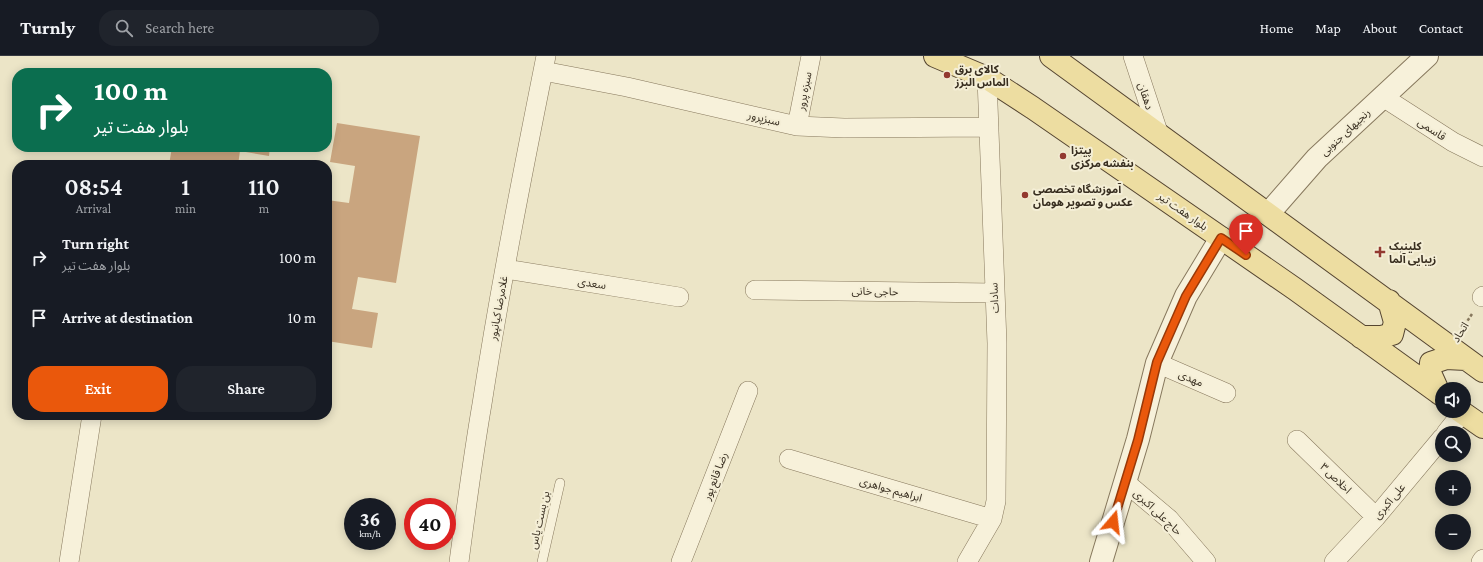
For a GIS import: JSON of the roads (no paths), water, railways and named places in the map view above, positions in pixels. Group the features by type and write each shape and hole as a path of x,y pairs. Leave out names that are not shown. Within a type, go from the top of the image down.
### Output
{"main road":[{"name":"بلوار هفت تیر","path":"935,56 987,78 1116,164 1435,390"},
{"path":"1051,56 1467,359"},
{"path":"1361,337 1381,337 1392,334 1395,322 1389,302"},
{"path":"1435,383 1430,373 1431,363 1446,358 1467,359"},
{"path":"1470,418 1483,427"}],"street":[{"name":"سبزه پرور","path":"797,126 811,56"},
{"name":"دهقان","path":"1133,56 1159,135"},
{"name":"رنجیهای جنوبی","path":"1268,214 1317,158 1427,56"},
{"name":"سبزپرور","path":"544,64 627,87 797,126 844,128 988,126"},
{"name":"غلامرضا کیانپور","path":"459,562 482,403 504,269 544,64"},
{"name":"سادات","path":"967,562 992,519 996,501 997,343 987,78"},
{"name":"قاسمی","path":"1383,97 1453,142 1483,157"},
{"path":"1101,562 1138,440 1157,362 1186,296 1221,238"},
{"name":"سعدی","path":"504,269 679,297"},
{"name":"حاجی خانی","path":"755,290 994,293"},
{"name":"مهدی","path":"1157,362 1226,393"},
{"name":"رضا قانع پور","path":"681,562 748,391"},
{"path":"69,562 91,420"},
{"name":"اخلاص ۳","path":"1297,440 1376,517"},
{"name":"علی اکبری","path":"1334,562 1376,517 1435,446"},
{"name":"ابراهیم جواهری","path":"789,459 992,519"},
{"name":"حاج علی اکبری","path":"1125,482 1169,519 1206,562"}],"lane":[{"name":"بن بست یاس","path":"542,562 560,484"}],"place":[{"name":"کالای برق الماس البرز","path":"947,75"},
{"name":"پیتزا بنفشه مرکزی","path":"1063,156"},
{"name":"آموزشگاه تخصصی عکس و تصویر هومان","path":"1025,195"},
{"name":"کلینیک زیبایی آلما","path":"1380,252"}]}
